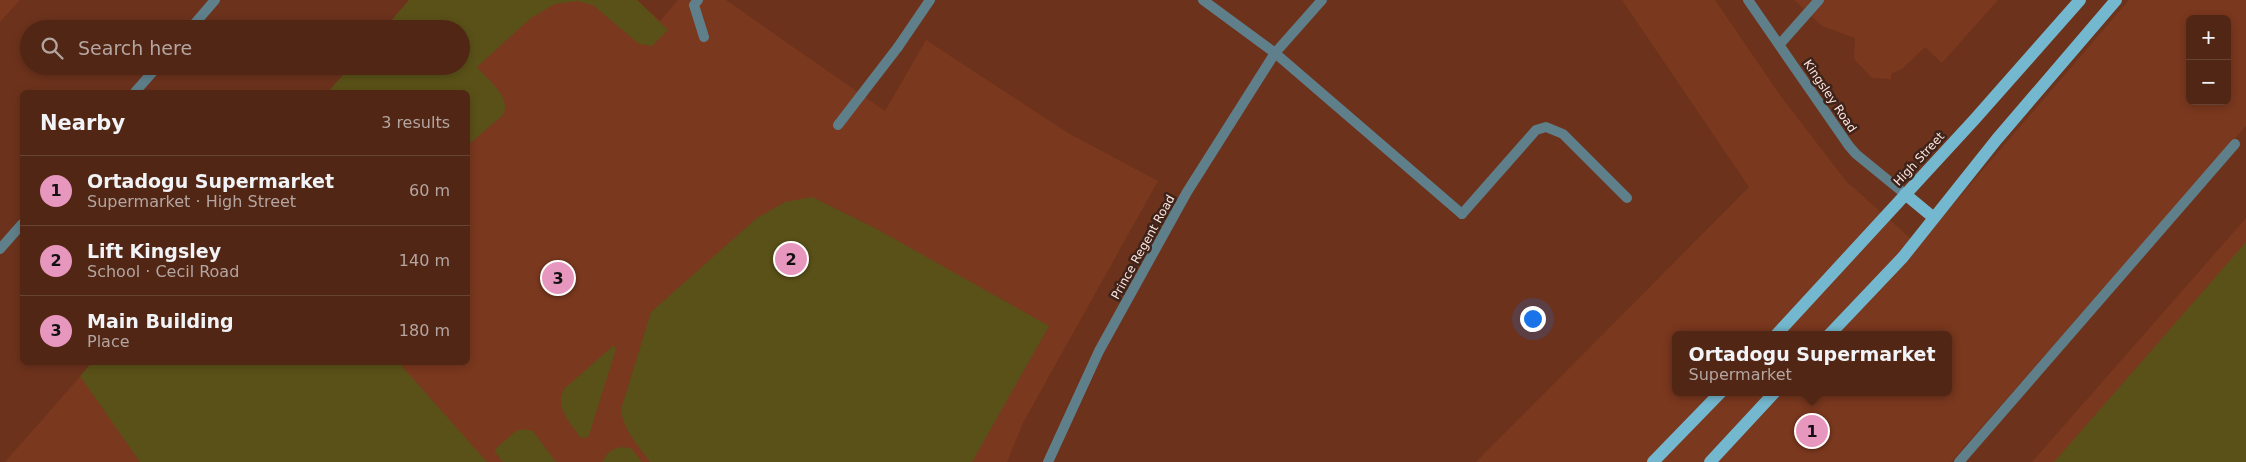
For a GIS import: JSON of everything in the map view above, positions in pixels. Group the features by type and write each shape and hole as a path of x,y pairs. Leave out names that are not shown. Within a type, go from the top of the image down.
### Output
{"main road":[{"name":"High Street","path":"1780,331 1974,120 2080,0"},
{"path":"1833,331 1903,257 1997,139 2116,0"},
{"path":"1905,194 1934,218"},
{"path":"1653,462 1717,396"},
{"path":"1710,462 1771,396"}],"street":[{"path":"198,20 215,0"},
{"path":"698,0 694,5 704,36"},
{"path":"838,125 898,47 930,0"},
{"path":"1203,0 1275,53 1462,214 1536,130 1546,127 1563,134 1627,198"},
{"name":"Prince Regent Road","path":"1048,462 1099,352 1187,192 1275,53 1322,0"},
{"name":"Kingsley Road","path":"1748,0 1856,154 1905,194"},
{"path":"1780,44 1819,0"},
{"path":"137,90 150,75"},
{"path":"1960,462 2235,144"},
{"path":"0,249 20,226"}],"shaded area":[{"path":"0,0 20,0 0,22"},
{"path":"409,0 637,0 660,21 678,0 726,0 885,111 926,40 1068,133 1158,181 1023,423 1007,462 5,462 90,365 470,365 470,90 330,90 343,75 470,75 470,20 392,20"},
{"path":"409,0 637,0 668,30 652,46 639,44 593,5 577,1 555,4 531,18 477,67 497,89 504,101 505,108 503,115 470,143 470,90 330,90 343,75 470,75 470,20 392,20"},
{"path":"1622,0 1715,0 1780,95 1846,181 1918,245 2129,0 2246,0 2246,126 1951,462 1476,462 1749,187"},
{"path":"1794,0 1998,0 1942,63 1925,47 1902,69 1891,74 1891,79 1872,78 1854,59 1855,38 1822,26"},
{"path":"812,197 875,228 1049,326 972,462 650,462 628,431 621,409 651,312 757,218 785,202"},
{"path":"2246,218 2246,462 2032,462"},
{"path":"2246,242 2246,462 2054,462"},
{"path":"614,345 616,349 589,435 586,438 580,437 564,413 561,401 562,394 565,388"},
{"path":"89,365 401,365 487,462 140,462 80,376"},
{"path":"523,429 533,431 556,462 503,462 495,452 495,449 516,431"},
{"path":"620,447 631,448 642,462 603,462 609,452"}],"place":[{"name":"Lift Kingsley","path":"791,259"},
{"name":"Main Building","path":"558,278"},
{"name":"Ortadogu Supermarket","path":"1812,431"}]}
